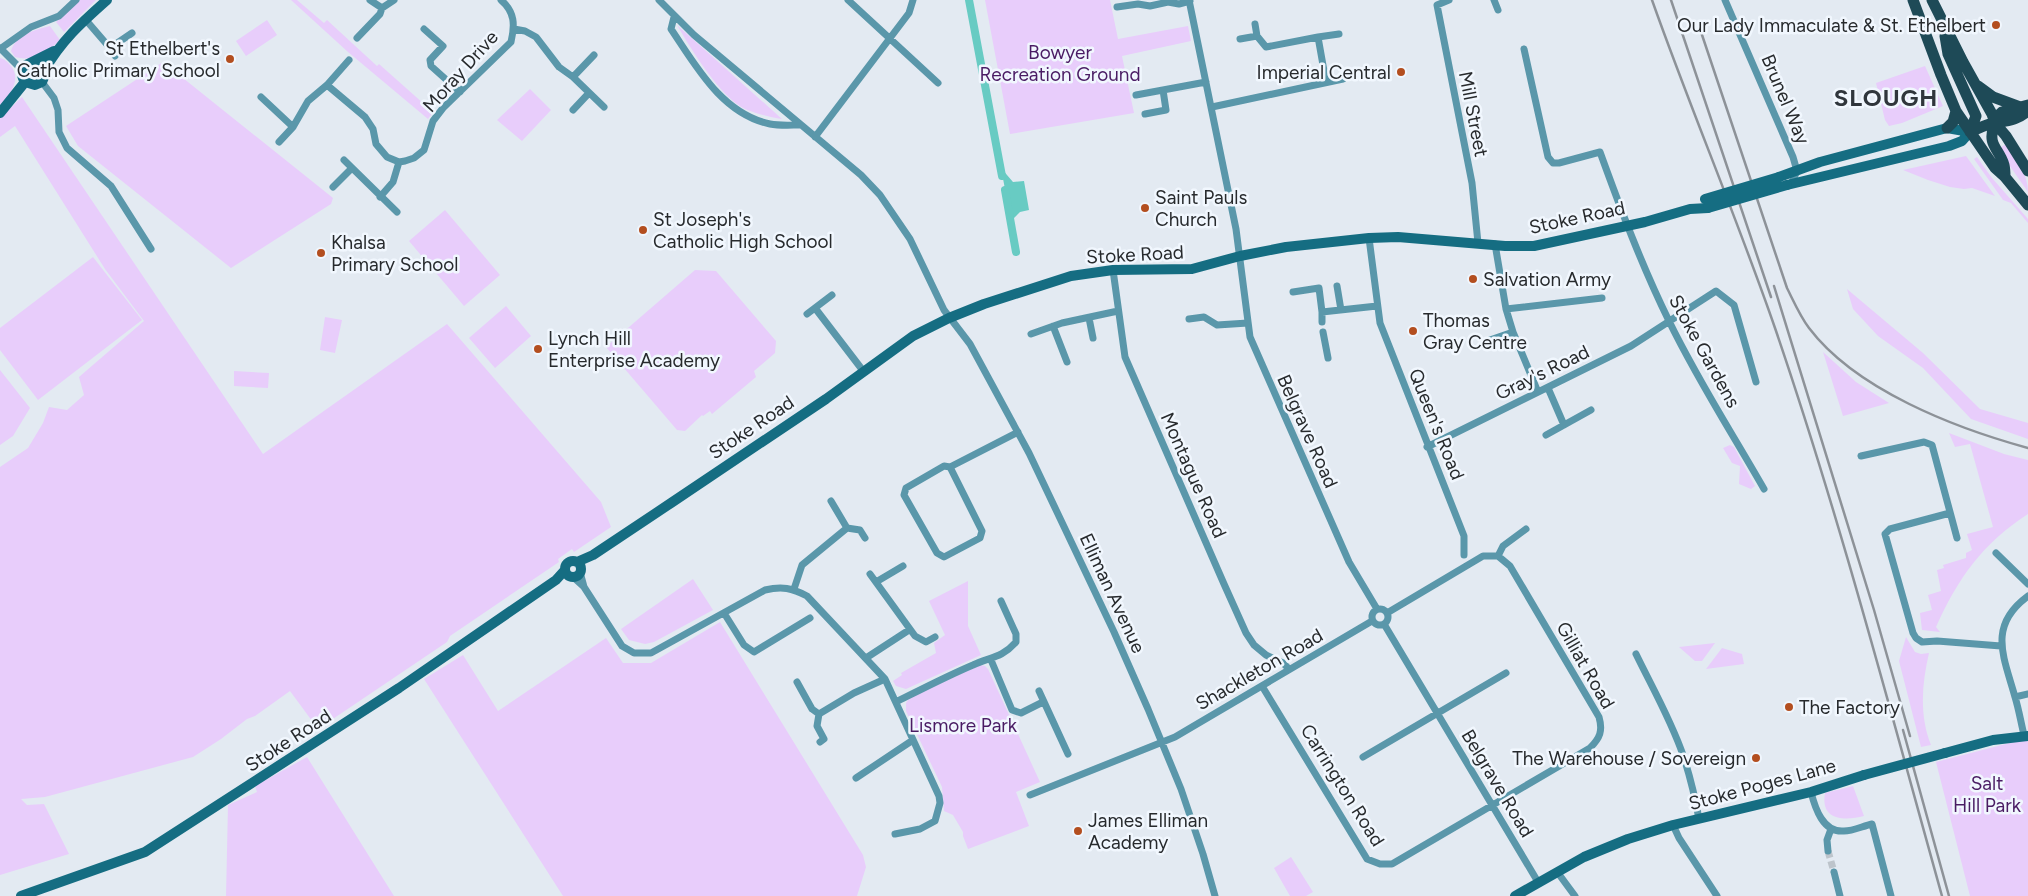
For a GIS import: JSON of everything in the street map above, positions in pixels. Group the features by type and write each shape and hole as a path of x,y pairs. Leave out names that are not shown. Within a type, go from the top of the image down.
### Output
{"main road":[{"path":"25,82 35,85 43,77 55,51 85,19 107,0"},
{"path":"1913,0 1940,75 1956,111 1995,168 2006,177 2028,205"},
{"path":"1932,0 1995,123 2006,136 2028,171"},
{"path":"1940,18 1948,54 1976,116 1970,132"},
{"path":"25,82 22,75 28,65 55,51"},
{"path":"28,65 40,65 43,77"},
{"path":"0,114 25,82"},
{"path":"1974,84 1993,98 2025,107"},
{"path":"2006,177 2004,164 1994,148 1991,134 1998,115 2002,112 2025,107"},
{"path":"1947,128 1953,122 1956,111"},
{"path":"1970,132 1995,123"},
{"name":"Stoke Road","path":"21,896 145,852 400,688 556,580 575,571 593,555 864,372 913,336 949,318 984,304 1071,276 1113,270 1192,269 1240,256 1286,247 1369,238 1398,237 1534,246 1690,209 1820,162 1947,128 1970,132"},
{"name":"Stoke Road","path":"1707,203 1949,146 1962,141 1970,132"},
{"name":"Stoke Poges Lane","path":"1515,896 1584,857 1628,839 1674,825 1811,792 1864,775 1993,740 2026,736"}],"street":[{"path":"28,65 18,66 0,49 31,27 59,16 76,0"},
{"path":"370,0 382,8"},
{"path":"357,38 380,14 382,8 394,0"},
{"name":"Moray Drive","path":"399,162 414,158 424,150 433,121 511,42 514,29 513,16 501,0"},
{"name":"Elliman Avenue","path":"659,0 674,17 747,81 861,175 880,195 910,239 937,298 949,318 968,340 1018,432 1114,632 1181,789 1215,896"},
{"path":"848,0 938,84"},
{"path":"816,137 909,13 913,0"},
{"name":"Mill Street","path":"1450,0 1436,2 1472,183 1478,243"},
{"path":"1494,0 1498,10"},
{"name":"Brunel Way","path":"1725,0 1774,111 1797,171 1789,185"},
{"path":"1117,7 1138,2 1150,6 1168,2 1179,4 1189,1"},
{"name":"Belgrave Road","path":"1189,1 1212,107 1240,256 1248,323 1254,348 1345,553 1377,609"},
{"path":"674,17 671,29 706,81 725,101 743,114 757,120 770,124 802,125"},
{"path":"85,19 115,56"},
{"path":"1255,24 1257,36 1266,47 1339,34"},
{"path":"424,29 442,46 430,60 431,66 460,92"},
{"path":"514,29 536,38 559,68 573,77 604,107"},
{"path":"110,48 132,33"},
{"path":"1240,39 1257,36"},
{"path":"1318,37 1326,82"},
{"name":"Stoke Gardens","path":"1524,49 1548,157 1553,163 1559,163 1600,152 1627,225 1669,323 1764,489"},
{"path":"573,77 594,55"},
{"path":"279,142 292,127 308,101 327,85 349,60"},
{"path":"43,77 54,98 58,110 59,132 67,148 111,186 151,249"},
{"path":"1212,107 1343,79"},
{"path":"1136,95 1206,82"},
{"path":"327,85 365,117 373,129 376,144 387,157 399,162 393,182 380,197"},
{"path":"1145,114 1166,110 1163,90"},
{"path":"573,110 589,93"},
{"path":"261,97 292,127"},
{"path":"344,160 397,212"},
{"path":"333,187 352,168"},
{"name":"Queen's Road","path":"1369,238 1380,323 1464,536 1464,555"},
{"path":"1495,244 1495,253 1506,309 1513,332 1538,392"},
{"name":"Montague Road","path":"1113,270 1125,357 1246,633 1254,645 1266,655 1283,662 1289,670"},
{"path":"1337,286 1341,310"},
{"path":"1293,292 1319,288 1322,322"},
{"name":"Gray's Road","path":"1428,446 1631,346 1716,291 1734,305 1756,382"},
{"path":"806,314 832,295"},
{"path":"1506,309 1602,298"},
{"path":"1322,312 1378,306"},
{"path":"815,308 864,372"},
{"path":"1031,334 1054,326 1118,311"},
{"path":"1189,319 1204,317 1217,325 1248,323"},
{"path":"1088,318 1093,338"},
{"path":"1054,326 1067,362"},
{"path":"1323,332 1328,358"},
{"path":"1487,341 1513,332"},
{"path":"1548,388 1564,425"},
{"path":"1546,435 1591,410"},
{"path":"950,467 982,531 980,538 944,557 937,553 904,494 906,488 944,466 950,467 1018,432"},
{"path":"1861,456 1924,442 1932,445 1957,538"},
{"path":"831,501 847,528"},
{"path":"1950,514 1890,529 1885,534 1913,633 1922,642 1938,641 2001,646"},
{"path":"794,589 802,566 847,528 860,530 865,538"},
{"path":"1387,613 1483,556 1498,556 1503,546 1526,529"},
{"path":"1996,553 2028,584"},
{"name":"Gilliat Road","path":"1493,806 1590,748 1599,739 1602,728 1599,717 1510,566 1498,556"},
{"path":"876,582 903,566"},
{"path":"575,571 622,646 634,653 651,653 765,590 780,586 794,589 807,596 885,680 939,796 940,804 934,821 920,829 895,834"},
{"path":"870,574 915,636 926,642 935,637"},
{"path":"2026,736 2001,646 2004,625 2016,605 2028,596"},
{"path":"896,702 975,664 991,660 1010,649 1016,642 1016,634 1000,601"},
{"path":"1377,609 1384,610 1387,613 1388,618 1384,624 1379,625 1372,621 1372,616 1377,609"},
{"path":"724,613 744,645 754,652 810,618"},
{"name":"Shackleton Road","path":"1030,795 1162,743 1372,621"},
{"name":"Belgrave Road","path":"1384,624 1538,882"},
{"path":"866,658 909,630"},
{"path":"1636,654 1669,721 1683,755 1699,819"},
{"path":"991,660 1012,710 1021,713 1044,702"},
{"path":"1363,757 1506,673"},
{"path":"820,742 824,739 817,726 819,714 854,693 885,680"},
{"path":"797,682 812,709 819,714"},
{"name":"Carrington Road","path":"1262,686 1368,859 1380,864 1392,864 1493,806"},
{"path":"1039,691 1068,754"},
{"path":"2015,697 2028,694"},
{"path":"856,778 913,740"},
{"path":"1811,792 1820,818 1832,829 1844,832 1872,824 1891,896"},
{"path":"1674,825 1683,845 1717,896"},
{"path":"1828,850 1827,840 1832,829"},
{"path":"1834,872 1840,896"},
{"path":"1558,873 1575,896"}],"green space":[{"path":"80,0 96,0 64,32 56,22"},
{"path":"291,0 297,0 324,23 327,20 377,66 379,64 433,112 428,119 348,52"},
{"name":"Bowyer Recreation Ground","path":"985,0 1110,0 1118,39 1188,26 1191,41 1122,56 1134,113 1010,134"},
{"path":"267,20 277,35 246,56 236,41"},
{"path":"677,25 782,119 745,109 735,103 707,72"},
{"path":"50,26 60,40 55,45 34,57 15,57 11,51 17,40 38,29"},
{"path":"0,58 10,65 15,75 15,81 8,96 0,105"},
{"path":"163,62 333,198 331,204 231,268 78,146 66,126"},
{"path":"1925,66 1943,106 1902,123 1889,126 1885,120 1876,83"},
{"path":"530,89 551,110 522,141 497,120"},
{"path":"22,97 263,454 447,324 601,502 611,527 574,552 572,549 558,559 559,562 450,636 447,642 318,729 290,691 193,757 45,797 21,799 27,805 44,804 69,854 0,875 0,467 28,448 43,423 49,407 67,410 84,395 79,377 144,321 105,269 15,126 0,137 0,118"},
{"path":"2006,144 2024,173 2028,192 1998,149"},
{"path":"1966,156 1995,196 1972,188 1950,187 1903,170"},
{"path":"1977,157 1992,178 2028,219 2028,223 2011,203 2003,200 1974,159"},
{"path":"445,210 500,275 464,306 409,241"},
{"path":"93,257 142,320 38,400 0,350 0,328"},
{"path":"695,270 716,271 776,341 775,353 754,371 756,377 712,414 710,411 702,415 685,431 677,430 606,347"},
{"path":"1847,289 1923,353 1980,409 2028,423 2028,439 1971,419 1923,368 1878,336 1853,309"},
{"path":"506,306 531,336 495,368 469,338"},
{"path":"325,317 342,320 335,353 320,350"},
{"path":"1823,352 1856,382 1889,403 1843,416"},
{"path":"0,370 30,408 13,436 0,445"},
{"path":"234,371 269,373 268,388 234,386"},
{"path":"1949,433 2004,454 2028,460 2028,514 1998,537 1973,563 1944,609 1936,627 1940,632 1922,630 1920,613 1932,610 1928,595 1941,591 1937,570 1944,568 1943,565 1966,558 1966,553 1972,550 1967,534 1993,527 1970,444 1955,447"},
{"path":"1730,445 1734,447 1755,486 1751,489 1739,484 1740,466 1732,463 1723,448"},
{"path":"693,579 713,610 654,642 645,644 629,640 621,629"},
{"path":"968,581 968,626 981,655 906,689 896,686 893,681 902,675 901,673 936,653 934,643 945,635 929,601"},
{"path":"720,622 863,855 866,867 857,896 563,896 424,679 463,655 498,711 606,638 623,663 651,663"},
{"path":"1906,637 1915,652 1921,654 1929,653 1923,687 1923,711 1931,745 1921,747 1899,661"},
{"path":"1715,643 1702,661 1695,661 1679,647"},
{"path":"1722,648 1742,654 1744,664 1706,669"},
{"name":"Lismore Park","path":"980,665 988,669 1040,782 1016,792 1029,826 968,849 963,832 953,815 944,811 942,787 906,711 906,703 910,697"},
{"name":"Salt Hill Park","path":"2021,740 2028,740 2028,896 1970,896 1936,762"},
{"path":"307,757 394,896 226,896 228,805 257,792 255,786"},
{"path":"1853,786 1864,816 1842,818 1830,814 1824,802 1825,793"},
{"path":"1291,857 1313,892 1306,896 1290,896 1274,868"}],"shaded area":[{"path":"1001,168 1013,182 1024,181 1029,210 1020,212 1011,221"}],"waterway":[{"path":"969,0 1002,176"},
{"path":"1005,190 1016,252"}],"tunnel":[{"path":"1828,851 1834,872"}],"railway":[{"path":"1652,0 1775,328 1821,469 1863,611 1942,896"},
{"path":"1671,0 1771,297"},
{"path":"1698,23 1787,288 1809,328 1829,350 1853,370 1909,404 1970,430 2028,448"},
{"path":"1774,286 1874,610 1910,736"},
{"path":"1903,730 1949,896"}],"place":[{"name":"Our Lady Immaculate & St. Ethelbert","path":"1996,25"},
{"name":"St Ethelbert's Catholic Primary School","path":"230,59"},
{"name":"Imperial Central","path":"1401,72"},
{"name":"Saint Pauls Church","path":"1145,208"},
{"name":"St Joseph's Catholic High School","path":"643,230"},
{"name":"Khalsa Primary School","path":"321,253"},
{"name":"Salvation Army","path":"1473,279"},
{"name":"Thomas Gray Centre","path":"1413,331"},
{"name":"Lynch Hill Enterprise Academy","path":"538,349"},
{"name":"The Factory","path":"1789,707"},
{"name":"The Warehouse / Sovereign","path":"1756,758"},
{"name":"James Elliman Academy","path":"1078,831"}],"district":[{"name":"SLOUGH","path":"1886,98"}]}
